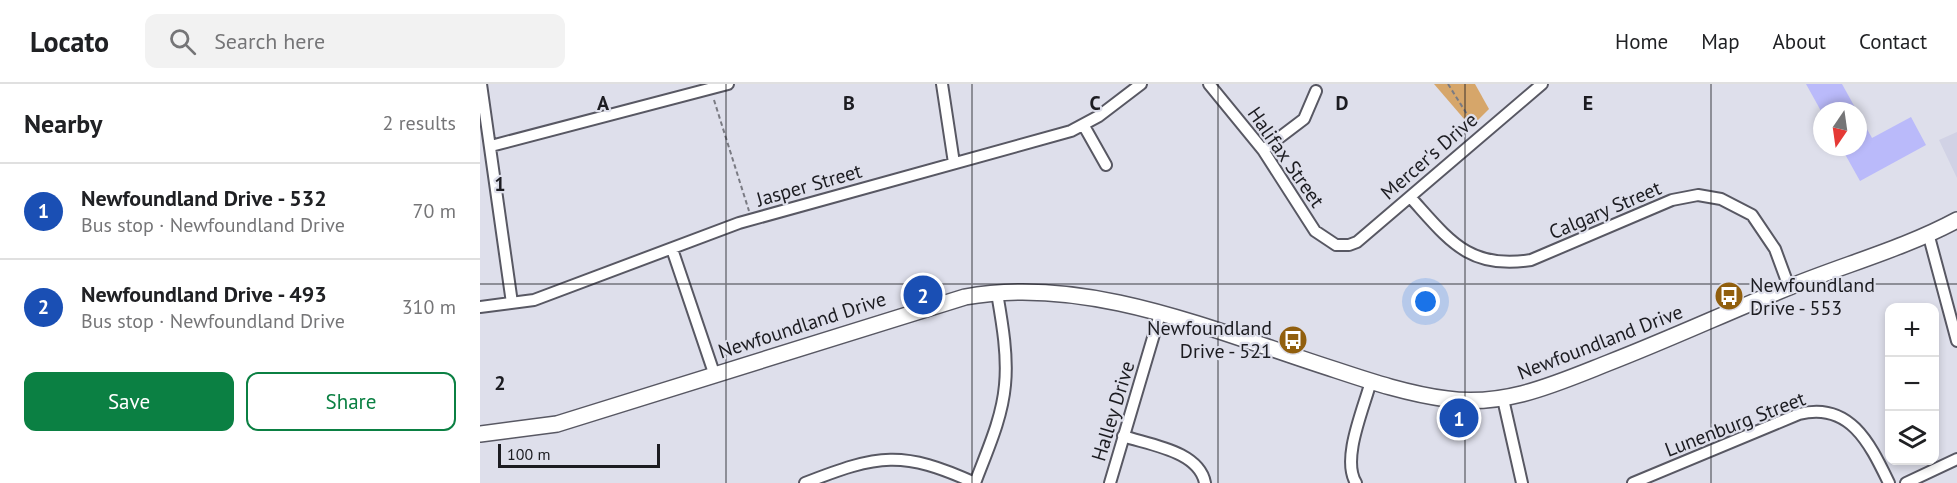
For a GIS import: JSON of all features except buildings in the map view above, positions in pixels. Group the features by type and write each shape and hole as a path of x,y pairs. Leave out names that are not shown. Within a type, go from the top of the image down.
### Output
{"street":[{"path":"481,84 512,303"},
{"path":"490,146 728,84"},
{"path":"942,84 954,163"},
{"name":"Jasper Street","path":"480,307 534,300 574,287 739,223 1025,145 1084,126 1141,84"},
{"name":"Halifax Street","path":"1209,84 1263,150 1315,231 1336,245"},
{"name":"Mercer's Drive","path":"1336,245 1349,245 1357,242 1541,84"},
{"path":"1263,150 1304,119 1317,91"},
{"path":"1084,126 1106,165"},
{"name":"Calgary Street","path":"1411,198 1444,235 1464,252 1487,261 1509,263 1531,260 1672,200 1698,195 1721,199 1752,215 1765,230 1790,287"},
{"name":"Newfoundland Drive","path":"480,434 531,430 557,424 965,297 1032,291 1082,296 1160,314 1371,381 1444,399 1475,401 1503,399 1550,386 1957,220"},
{"path":"1928,233 1957,341"},
{"path":"672,249 715,376"},
{"path":"805,483 845,467 892,459 925,462 975,483 995,432 1005,385 1006,366 997,293"},
{"name":"Halley Drive","path":"1110,483 1160,314"},
{"path":"1356,483 1350,469 1351,455 1371,381"},
{"path":"1503,399 1521,483"},
{"name":"Lunenburg Street","path":"1632,483 1799,414 1821,411 1841,416 1856,427 1889,483"},
{"path":"1123,436 1191,460 1202,472 1205,483"},
{"path":"1906,483 1957,459"}],"path":[{"path":"1448,84 1476,125"},
{"path":"714,100 749,211"}],"shaded area":[{"path":"1434,84 1475,84 1489,109 1471,127"},
{"path":"1957,132 1957,178 1939,140"}],"place":[{"name":"Newfoundland Drive - 493","path":"923,295"},
{"name":"Newfoundland Drive - 553","path":"1729,296"},
{"name":"Newfoundland Drive - 521","path":"1293,340"},
{"name":"Newfoundland Drive - 532","path":"1459,418"}]}
